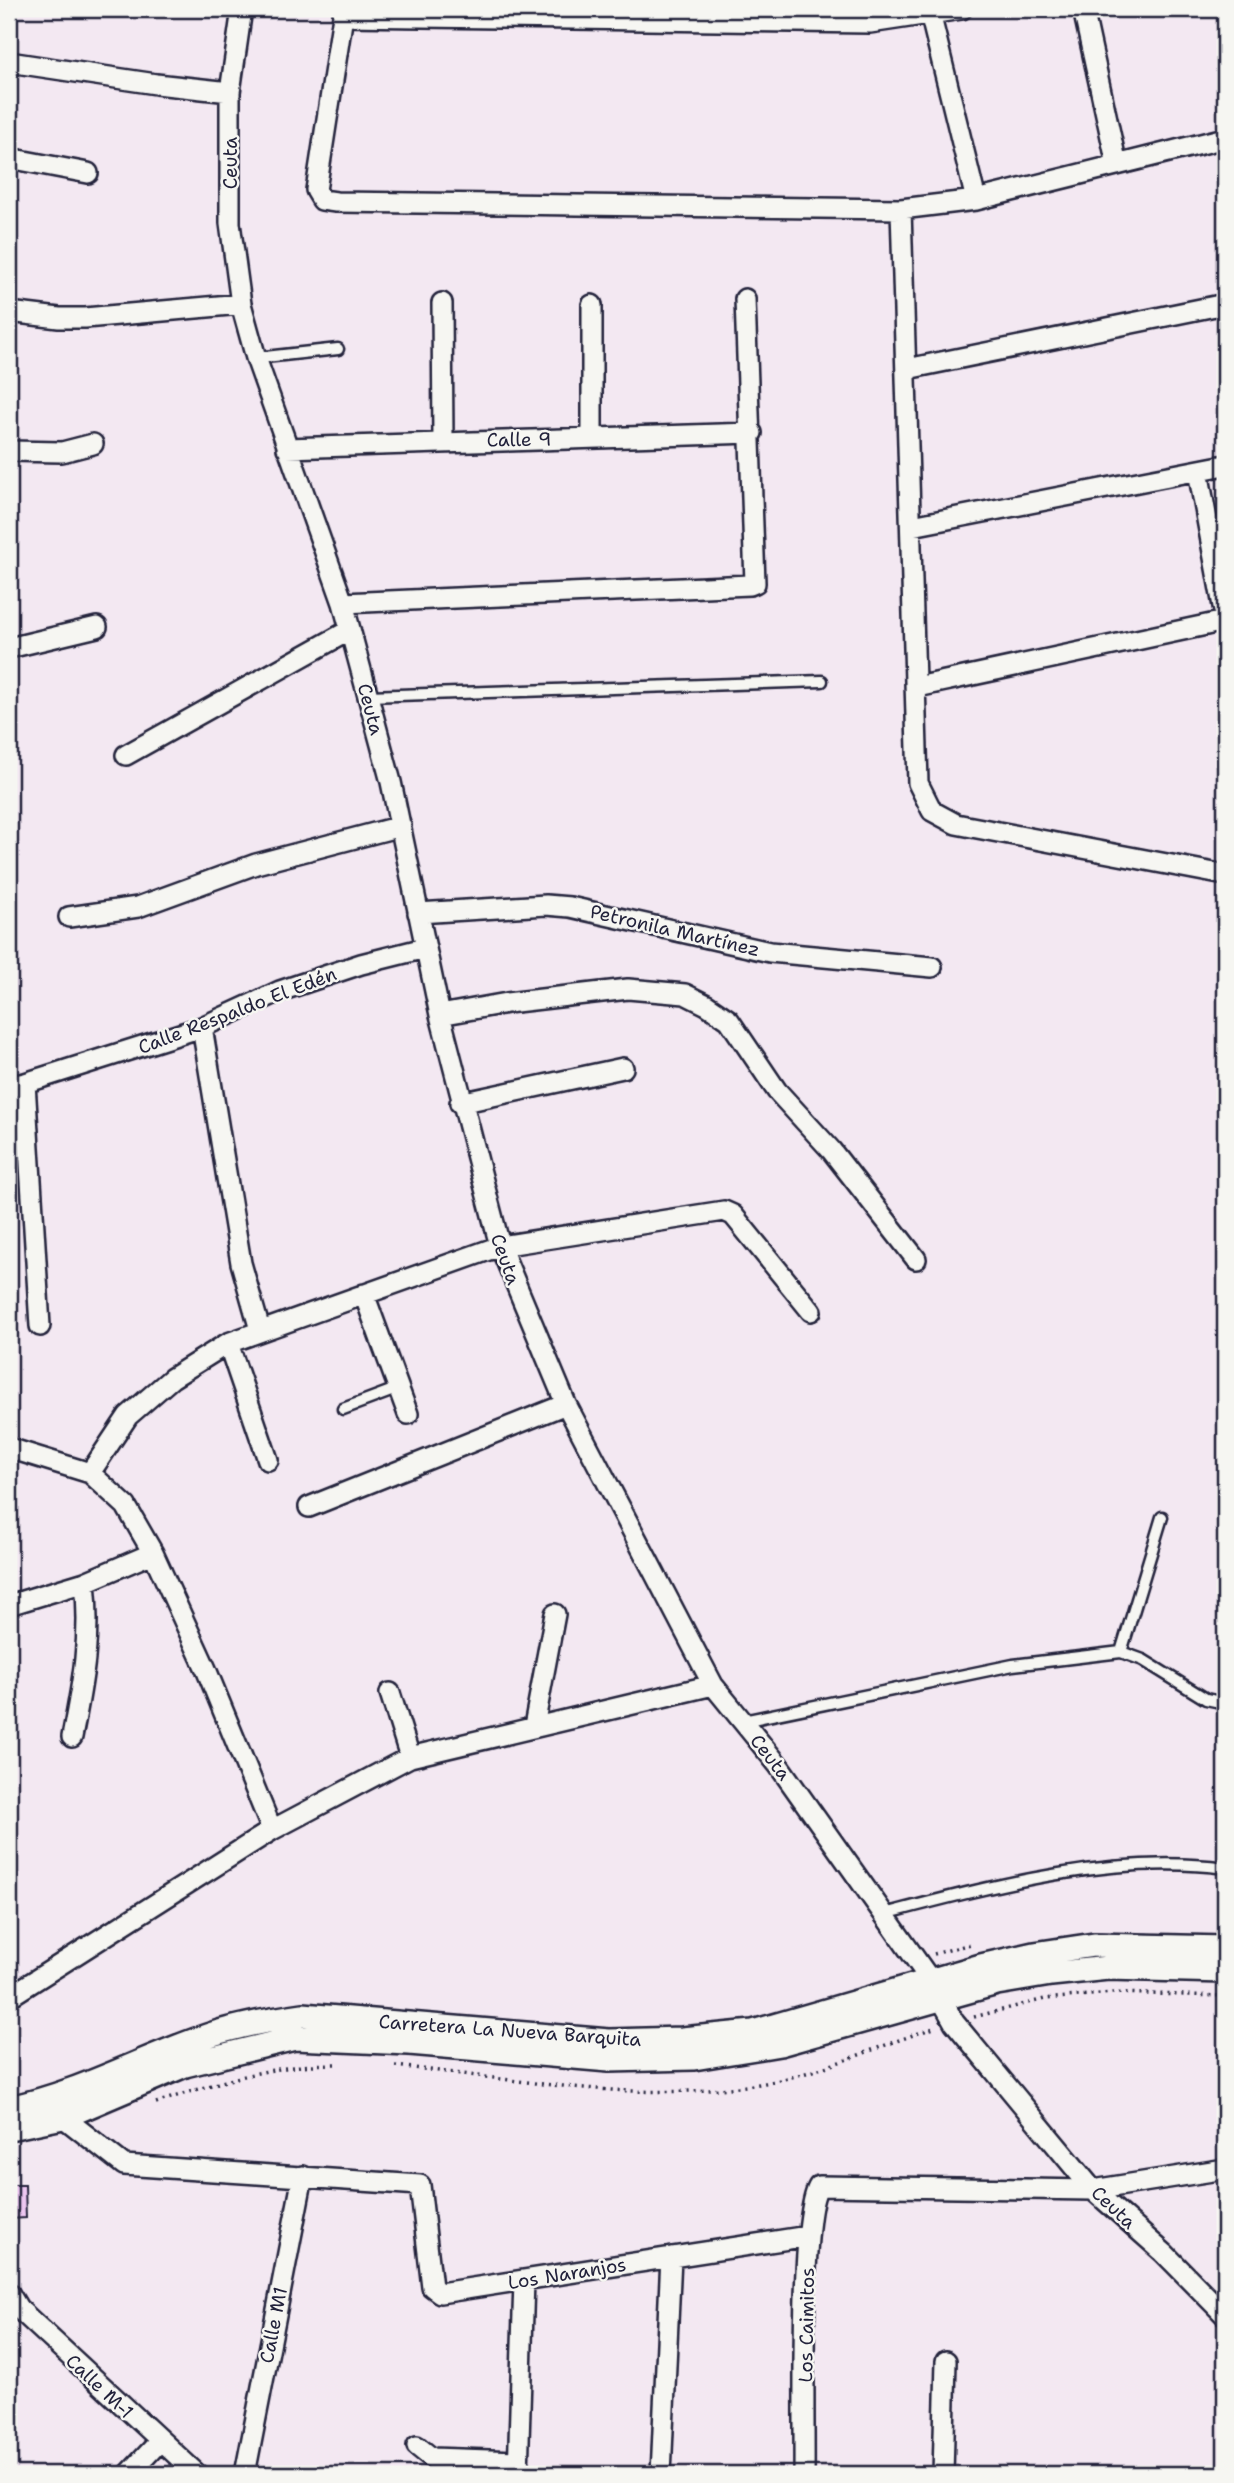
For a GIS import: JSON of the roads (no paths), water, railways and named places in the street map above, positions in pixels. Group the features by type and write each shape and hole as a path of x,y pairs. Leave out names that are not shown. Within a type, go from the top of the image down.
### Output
{"street":[{"name":"Ceuta","path":"242,9 230,92 230,222 241,304 256,358 343,603 401,826 460,1103 500,1247 566,1404 713,1685 779,1766 937,1990 954,2022 1093,2190 1164,2253 1225,2315"},
{"path":"962,9 870,23 343,12 316,190 322,200 901,209 976,200 1225,138"},
{"path":"1083,9 1117,165"},
{"path":"929,12 976,200"},
{"path":"9,62 156,85 230,92"},
{"path":"9,158 88,173"},
{"path":"901,209 918,783 932,811 956,824 1225,875"},
{"path":"343,603 750,585 757,578 745,299"},
{"path":"442,303 443,441"},
{"path":"9,312 85,318 241,304"},
{"path":"907,369 1225,304"},
{"path":"592,305 592,438"},
{"name":"Calle 9","path":"287,448 752,433"},
{"path":"9,451 62,452 93,444"},
{"path":"912,526 1225,465"},
{"path":"917,687 1225,619 1198,471"},
{"path":"9,648 97,627"},
{"path":"126,755 350,630"},
{"path":"69,917 138,907 256,864 401,826"},
{"name":"Petronila Martínez","path":"418,913 546,905 570,907 770,952 932,967"},
{"name":"Calle Respaldo El Edén","path":"17,1085 202,1027 280,991 361,964 425,948"},
{"path":"440,1015 507,1003 628,989 685,994 707,1005 729,1020 777,1091 831,1150 916,1259"},
{"path":"202,1027 241,1263 260,1331"},
{"path":"460,1103 623,1068"},
{"path":"17,1085 40,1325"},
{"path":"90,1473 128,1416 172,1378 228,1343 500,1247 724,1211 733,1215 811,1311"},
{"path":"364,1294 408,1414"},
{"path":"228,1343 268,1460"},
{"path":"309,1507 566,1404"},
{"path":"9,1448 90,1473 126,1506 153,1553 206,1670 272,1830"},
{"path":"9,1605 85,1582 153,1553"},
{"path":"72,1737 88,1658 89,1621 85,1582"},
{"path":"534,1726 555,1614"},
{"path":"9,1997 272,1830 410,1757 713,1685"},
{"path":"390,1693 410,1757"},
{"name":"Carretera La Nueva Barquita","path":"9,2128 63,2117 185,2065 295,2038 409,2043 609,2060 694,2058 780,2044 937,1990 995,1963 1094,1945 1225,1948"},
{"name":"Carretera La Nueva Barquita","path":"9,2108 52,2099 218,2033 261,2021 303,2015 610,2041 682,2039 753,2032 937,1990 1097,1969 1225,1970"},
{"path":"63,2117 124,2165 303,2176"},
{"path":"1093,2190 1225,2169"},
{"name":"Los Naranjos","path":"303,2176 421,2185 435,2292 808,2236"},
{"name":"Calle M1","path":"245,2474 303,2176"},
{"name":"Los Caimitos","path":"804,2474 808,2236 812,2196 818,2186 827,2184 1093,2190"},
{"path":"661,2474 671,2257"},
{"path":"417,2446 432,2458 518,2468 524,2280"},
{"name":"Calle M-1","path":"12,2305 197,2474"},
{"path":"943,2474 946,2361"},
{"path":"129,2474 159,2442"}],"lane":[{"path":"256,358 338,349"},
{"path":"368,696 822,681"},
{"path":"343,1409 399,1388"},
{"path":"1121,1652 1162,1517"},
{"path":"743,1721 1013,1665 1121,1652 1143,1660 1206,1699 1225,1703"},
{"path":"884,1914 1015,1883 1139,1864 1184,1863 1225,1868"}]}
